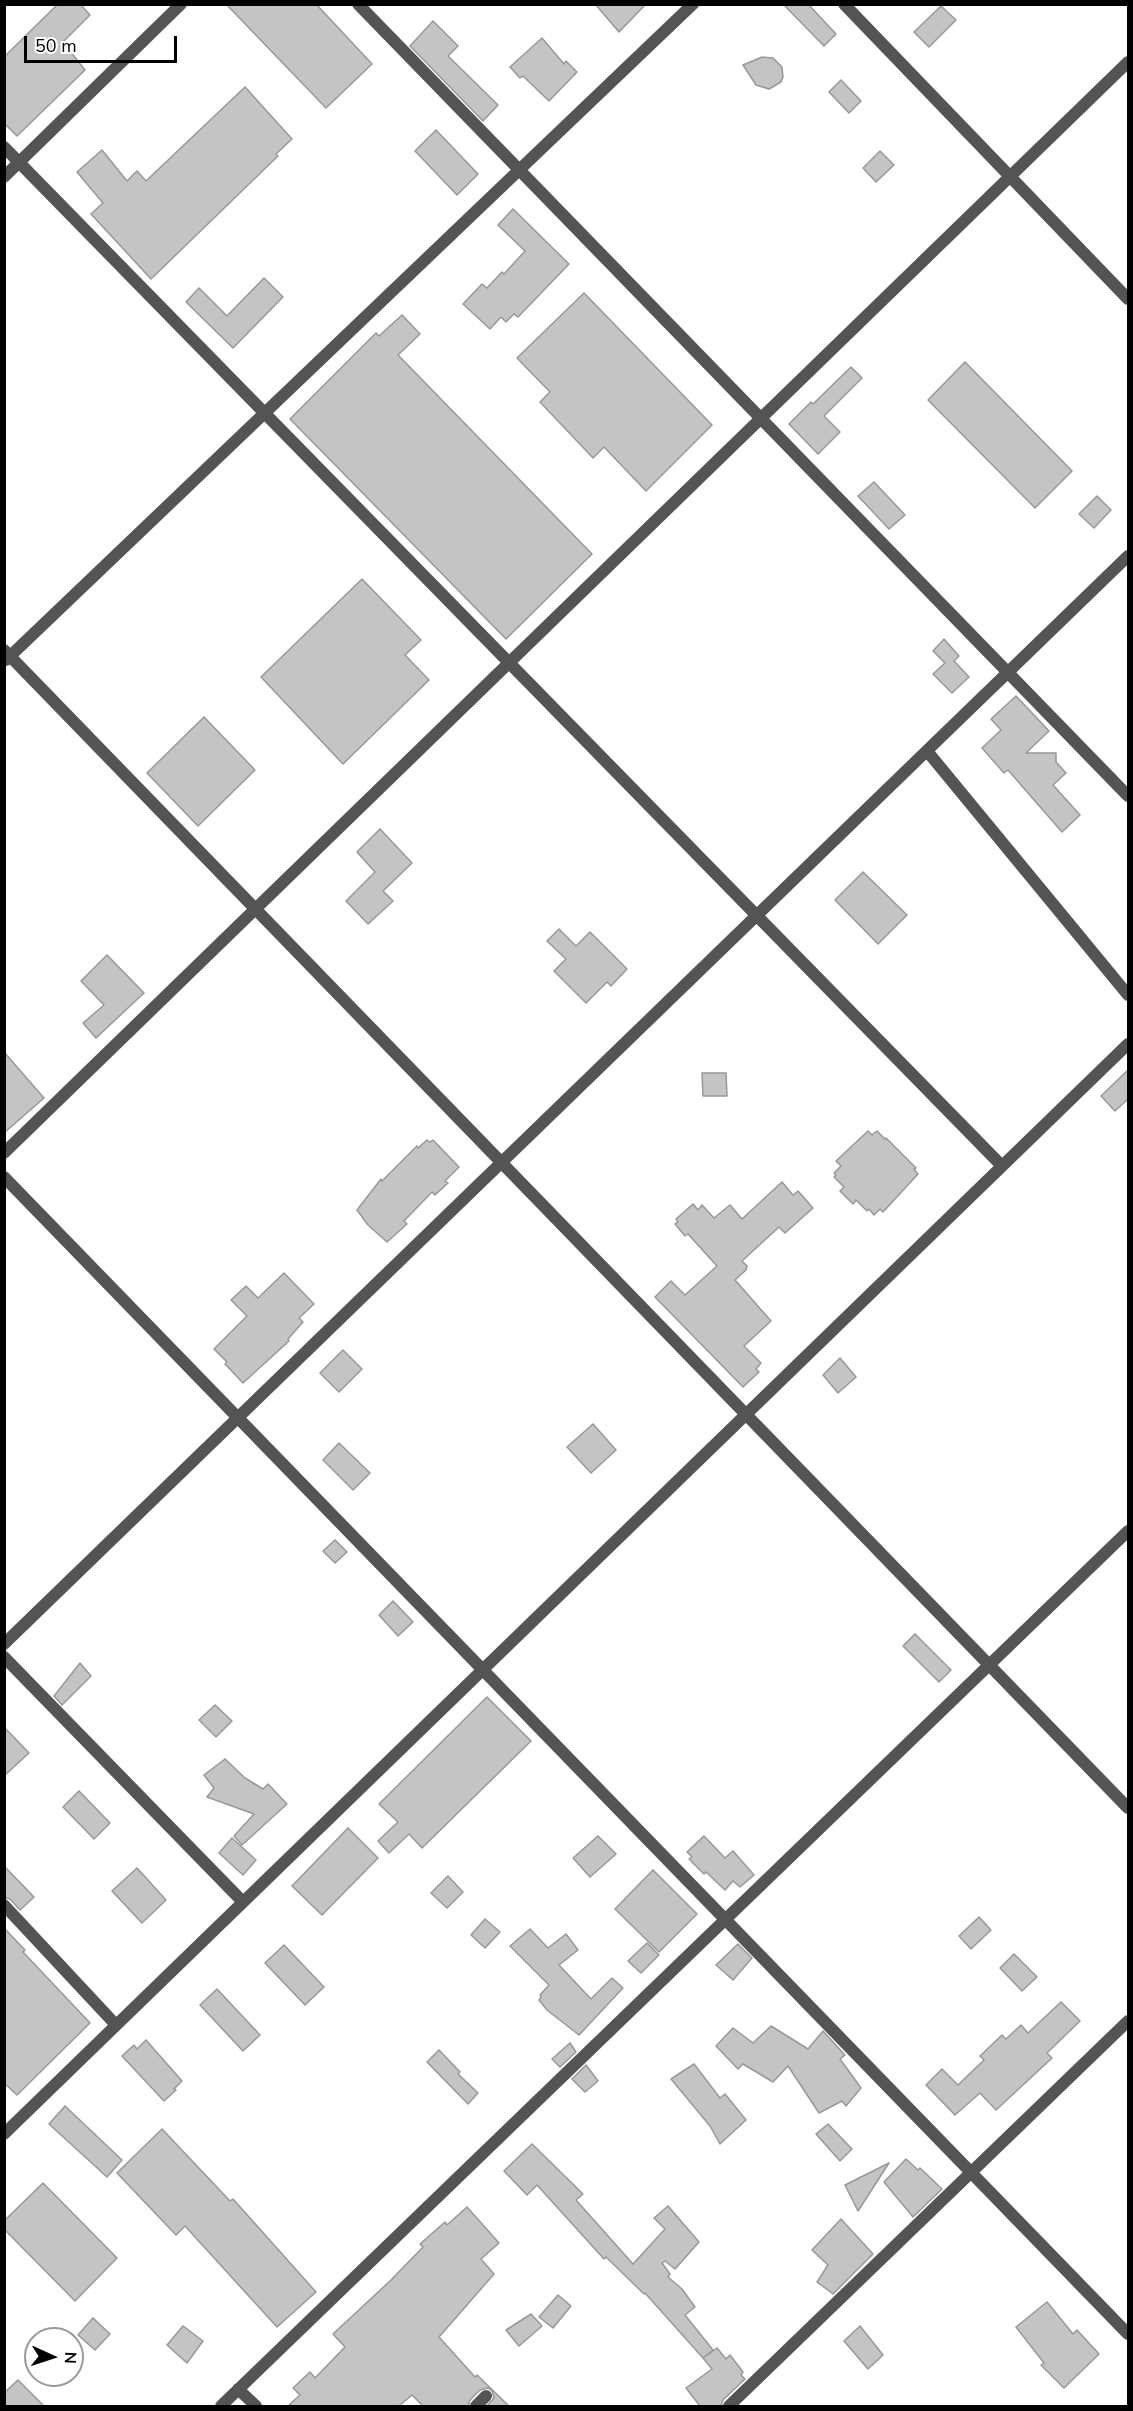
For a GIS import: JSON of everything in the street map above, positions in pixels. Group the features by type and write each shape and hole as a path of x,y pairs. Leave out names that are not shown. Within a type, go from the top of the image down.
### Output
{"street":[{"path":"4,177 181,4"},
{"path":"358,4 1128,796"},
{"path":"693,4 265,414 6,656 256,909 1128,1808"},
{"path":"844,4 1128,299"},
{"path":"4,1154 1128,62"},
{"path":"4,147 1002,1166"},
{"path":"4,1644 1128,556"},
{"path":"927,752 1128,995"},
{"path":"4,2134 1128,1044"},
{"path":"4,1177 1128,2334"},
{"path":"221,2406 1128,1531"},
{"path":"4,1658 243,1902"},
{"path":"4,1905 116,2025"},
{"path":"729,2406 1128,2021"},
{"path":"238,2390 256,2406"},
{"path":"476,2406 486,2396"}],"building":[{"path":"58,4 80,4 90,15 63,42 85,70 17,136 4,123 4,57"},
{"path":"226,4 316,4 372,64 326,108"},
{"path":"595,4 646,4 619,32"},
{"path":"783,4 808,4 836,34 824,46"},
{"path":"941,6 956,20 929,47 914,32"},
{"path":"433,21 458,46 448,56 498,105 483,121 410,46"},
{"path":"542,38 564,64 566,61 577,72 549,101 510,67"},
{"path":"762,57 773,58 782,67 781,82 769,89 756,85 743,65"},
{"path":"841,80 861,101 849,113 829,92"},
{"path":"245,87 292,139 276,154 278,156 151,279 91,214 103,203 77,172 102,150 127,181 137,171 146,181"},
{"path":"436,130 478,174 457,195 415,151"},
{"path":"880,151 894,165 876,182 863,168"},
{"path":"513,209 569,264 518,317 514,314 506,322 501,317 490,329 463,304 482,284 487,288 502,272 504,274 525,251 498,225"},
{"path":"264,278 283,297 233,348 186,302 199,288 227,316"},
{"path":"584,293 712,425 646,491 604,447 593,458 540,402 550,392 517,358"},
{"path":"402,315 420,334 398,355 592,554 506,639 290,419 376,333 379,336"},
{"path":"965,362 1072,471 1035,508 928,400"},
{"path":"851,367 862,378 824,416 840,432 818,454 789,424"},
{"path":"874,482 905,515 889,529 858,496"},
{"path":"1097,496 1111,510 1094,528 1079,514"},
{"path":"362,579 421,640 405,655 429,680 343,764 261,677"},
{"path":"944,639 959,656 954,661 969,677 952,693 933,674 945,663 933,651"},
{"path":"1016,696 1049,731 1026,753 1056,753 1056,762 1066,773 1053,785 1080,815 1062,832 1008,770 1004,773 982,748 1001,730 991,719"},
{"path":"204,717 255,770 198,826 147,773"},
{"path":"380,829 412,863 383,891 393,901 368,924 346,901 375,872 357,852"},
{"path":"863,872 907,915 878,944 835,900"},
{"path":"559,929 576,946 590,932 627,969 611,986 607,982 586,1003 554,971 566,959 547,941"},
{"path":"107,955 144,993 96,1038 83,1023 104,1005 81,981"},
{"path":"4,1052 44,1098 4,1133"},
{"path":"1128,1070 1128,1099 1115,1111 1101,1096"},
{"path":"702,1073 726,1073 727,1096 703,1096"},
{"path":"868,1131 872,1135 877,1131 886,1138 916,1168 914,1169 918,1174 883,1212 880,1209 874,1215 856,1200 853,1204 840,1191 844,1187 834,1177 836,1175 834,1173 841,1166 836,1161"},
{"path":"427,1140 430,1142 433,1140 459,1167 445,1181 448,1183 435,1195 432,1192 404,1221 407,1224 387,1242 368,1225 357,1210 381,1179 382,1181 417,1146 418,1148"},
{"path":"782,1182 793,1195 798,1191 813,1208 785,1233 779,1227 742,1261 747,1266 746,1270 735,1280 771,1321 744,1346 761,1363 756,1369 759,1372 743,1387 655,1297 671,1281 685,1295 717,1266 688,1234 685,1236 675,1224 678,1222 676,1219 693,1204 698,1210 702,1205 714,1218 730,1205 742,1219"},
{"path":"284,1273 314,1304 299,1318 303,1322 288,1339 289,1341 243,1383 214,1349 247,1316 231,1300 246,1286 258,1298"},
{"path":"343,1350 362,1369 339,1392 320,1373"},
{"path":"840,1358 856,1377 838,1393 823,1375"},
{"path":"593,1424 616,1450 591,1473 567,1447"},
{"path":"339,1443 370,1473 353,1490 323,1460"},
{"path":"335,1540 347,1552 335,1563 323,1551"},
{"path":"393,1601 413,1622 398,1636 379,1615"},
{"path":"915,1634 951,1670 939,1682 903,1646"},
{"path":"80,1663 91,1676 62,1705 54,1696"},
{"path":"487,1697 531,1741 422,1848 409,1834 389,1853 378,1841 398,1822 379,1804"},
{"path":"215,1705 232,1721 216,1737 199,1720"},
{"path":"4,1727 29,1753 4,1776"},
{"path":"225,1759 245,1778 263,1789 268,1784 287,1804 242,1845 234,1836 254,1814 207,1797 214,1788 204,1775"},
{"path":"79,1791 110,1823 94,1839 63,1807"},
{"path":"348,1828 378,1858 322,1915 292,1886"},
{"path":"598,1836 616,1854 590,1877 573,1858"},
{"path":"704,1836 725,1858 733,1851 754,1875 740,1887 733,1881 725,1890 706,1872 704,1874 689,1859 692,1857 687,1852"},
{"path":"232,1838 256,1860 243,1875 219,1853"},
{"path":"4,1866 34,1897 20,1910 10,1899 4,1897"},
{"path":"137,1868 166,1900 142,1923 112,1891"},
{"path":"653,1870 697,1914 659,1952 615,1909"},
{"path":"448,1876 463,1892 447,1908 431,1893"},
{"path":"979,1917 991,1930 971,1949 959,1936"},
{"path":"485,1919 500,1932 485,1948 471,1935"},
{"path":"4,1928 25,1950 23,1952 90,2023 17,2095 4,2083"},
{"path":"530,1929 548,1948 566,1934 578,1950 559,1965 591,1999 612,1978 623,1988 579,2035 547,2010 539,2000 540,1995 549,1985 510,1946"},
{"path":"647,1943 659,1955 641,1973 628,1961"},
{"path":"738,1944 752,1958 733,1980 716,1965"},
{"path":"284,1945 324,1987 305,2005 265,1963"},
{"path":"1014,1954 1037,1977 1022,1991 1000,1968"},
{"path":"217,1989 260,2035 243,2051 200,2005"},
{"path":"1061,2002 1080,2021 1047,2053 1052,2058 996,2110 980,2093 955,2115 926,2085 942,2069 958,2085 984,2060 980,2056 1002,2035 1006,2039 1021,2025 1028,2033"},
{"path":"771,2026 808,2049 823,2031 845,2055 840,2059 861,2088 846,2106 842,2101 819,2113 788,2066 773,2082 743,2064 738,2069 716,2046 733,2028 753,2043"},
{"path":"146,2040 182,2081 164,2101 122,2056 134,2045 137,2049"},
{"path":"570,2043 576,2052 560,2067 552,2059"},
{"path":"439,2050 460,2072 458,2074 478,2093 468,2104 427,2062"},
{"path":"694,2064 720,2098 725,2094 746,2120 720,2144 710,2126 671,2079"},
{"path":"586,2065 598,2081 585,2092 572,2079"},
{"path":"65,2106 122,2160 107,2177 49,2124"},
{"path":"828,2124 852,2149 840,2161 816,2134"},
{"path":"162,2129 230,2201 233,2199 316,2292 277,2327 185,2226 176,2235 117,2173"},
{"path":"532,2144 583,2194 576,2200 633,2264 665,2229 654,2218 668,2206 699,2242 675,2269 665,2261 662,2263 670,2274 668,2277 682,2289 695,2307 685,2315 713,2350 703,2358 645,2293 606,2257 604,2259 537,2185 527,2195 504,2171"},
{"path":"906,2159 918,2170 920,2168 942,2189 913,2217 884,2182"},
{"path":"889,2163 858,2211 845,2185"},
{"path":"43,2183 117,2258 75,2301 4,2229 4,2221"},
{"path":"467,2207 499,2243 481,2259 494,2274 439,2337 475,2377 477,2375 509,2406 487,2406 494,2398 492,2391 488,2388 480,2390 470,2400 468,2406 423,2406 412,2395 399,2406 288,2406 300,2395 293,2388 310,2372 315,2378 345,2347 333,2334 423,2247 420,2244 445,2222 447,2225"},
{"path":"841,2219 873,2254 833,2294 817,2282 828,2265 812,2250"},
{"path":"558,2295 571,2306 553,2328 539,2317"},
{"path":"1047,2302 1073,2334 1077,2330 1099,2354 1064,2388 1041,2365 1044,2363 1016,2327"},
{"path":"531,2314 542,2326 519,2346 506,2330"},
{"path":"93,2318 110,2334 95,2350 84,2340 84,2328"},
{"path":"183,2326 203,2341 187,2363 167,2345"},
{"path":"860,2326 883,2355 868,2369 844,2341"},
{"path":"717,2348 726,2359 730,2355 743,2372 741,2375 745,2379 723,2400 721,2406 700,2406 686,2388 712,2369 703,2358"},
{"path":"18,2380 44,2406 4,2406 4,2393"}]}
